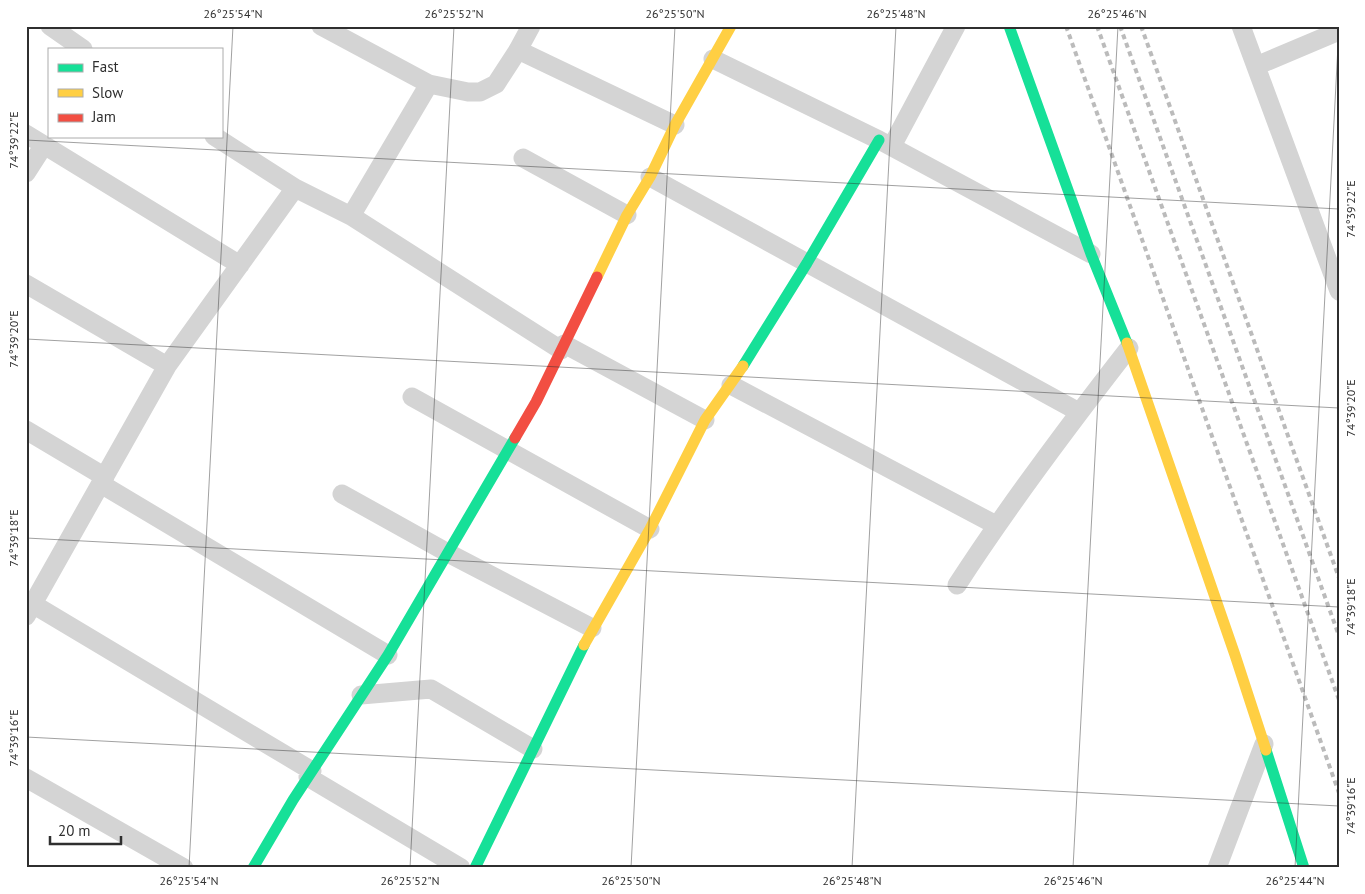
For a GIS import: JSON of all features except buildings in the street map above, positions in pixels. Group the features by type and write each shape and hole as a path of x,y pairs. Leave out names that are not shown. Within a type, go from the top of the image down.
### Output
{"street":[{"path":"50,26 82,48"},
{"path":"321,26 429,84 468,92 480,92 496,84 531,26"},
{"path":"253,868 310,774 388,655 536,402 627,215 650,177 675,125 731,26"},
{"path":"475,868 592,628 650,529 705,420 731,385 885,143 956,26"},
{"path":"1009,26 1091,254 1129,348 1235,655 1304,868"},
{"path":"1241,26 1339,291"},
{"path":"1256,66 1339,31"},
{"path":"518,50 675,125"},
{"path":"713,59 885,143 1091,254"},
{"path":"348,214 351,216 429,84"},
{"path":"26,134 240,265"},
{"path":"217,138 295,188 348,214 563,347 705,420"},
{"path":"26,173 44,145"},
{"path":"523,158 627,215"},
{"path":"650,177 1079,412"},
{"path":"295,188 168,366 29,607 310,774 460,868"},
{"path":"26,284 168,366"},
{"path":"957,585 996,525 1079,412 1129,348"},
{"path":"731,385 996,525"},
{"path":"412,396 650,529"},
{"path":"26,430 103,481 388,655"},
{"path":"342,494 448,553 592,628"},
{"path":"361,695 431,689 533,750"},
{"path":"1217,868 1264,744"},
{"path":"26,778 184,868"}],"railway":[{"path":"1066,26 1339,793"},
{"path":"1097,26 1339,700"},
{"path":"1120,26 1339,636"},
{"path":"1141,26 1339,578"}],"traffic: fast":[{"path":"1009,26 1091,254 1127,343"},
{"path":"743,366 807,263 879,140"},
{"path":"253,868 293,800 388,655 515,438"},
{"path":"475,868 584,645"},
{"path":"1266,750 1304,868"}],"traffic: slow":[{"path":"597,277 627,215 650,177 675,125 731,26"},
{"path":"1127,343 1266,750"},
{"path":"584,645 650,529 705,420 743,366"}],"traffic: jam":[{"path":"515,438 536,402 597,277"}]}
